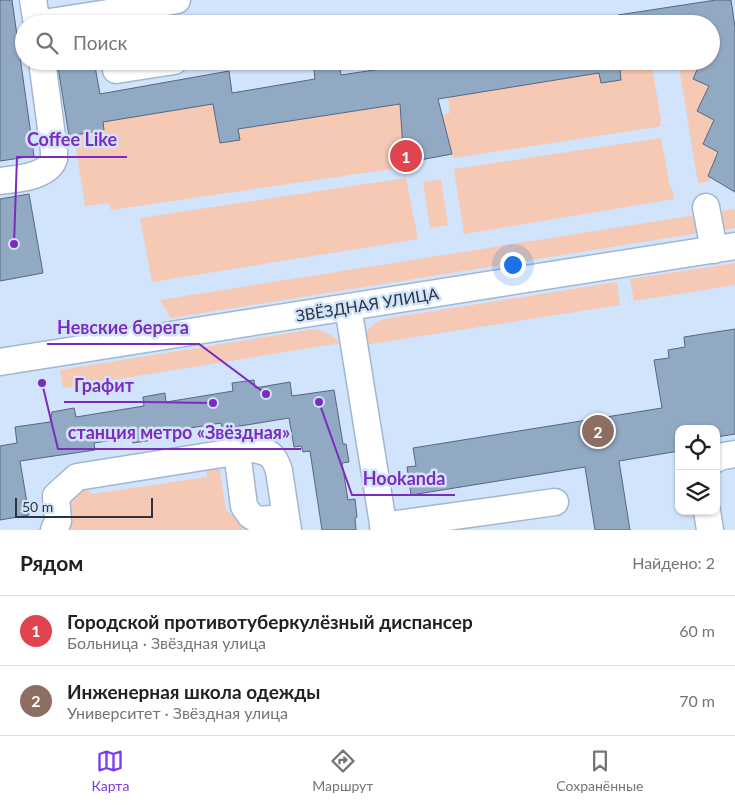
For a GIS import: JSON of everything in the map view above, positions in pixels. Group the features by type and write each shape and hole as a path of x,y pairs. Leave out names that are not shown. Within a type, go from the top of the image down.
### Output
{"street":[{"path":"34,0 36,15"},
{"path":"117,15 148,3 177,0"},
{"path":"0,182 34,175 46,170 54,159 43,70"},
{"path":"706,207 724,248"},
{"name":"ЗВЁЗДНАЯ УЛИЦА","path":"0,362 724,248"},
{"path":"348,307 384,528 430,525 555,502"},
{"path":"54,530 58,521 56,496 77,477 253,449 271,454 276,462 287,524 258,520 250,515 244,506 237,452"},
{"path":"720,457 735,454"},
{"path":"708,515 710,530"}],"shaded area":[{"path":"598,70 601,83 621,80 619,70 653,70 661,120 660,126 453,158 442,114 450,113 448,97"},
{"path":"679,70 697,70 693,79 709,86 697,111 714,120 703,144 718,152 708,175 711,177 709,181 698,183"},
{"path":"219,103 215,116 220,143 240,140 238,127 247,128 400,104 405,167 111,210 109,203 85,206 74,135 104,130 103,122"},
{"path":"661,138 674,199 464,234 454,169"},
{"path":"406,178 418,239 152,282 140,218"},
{"path":"441,179 448,225 430,228 423,182"},
{"path":"735,209 735,228 718,231 716,212"},
{"path":"696,215 699,233 171,318 160,300"},
{"path":"735,263 735,285 634,301 630,279"},
{"path":"617,282 620,305 364,345 370,328 375,323 384,319"},
{"path":"315,329 329,334 341,343 63,388 60,370"},
{"path":"219,465 226,511 259,530 71,530 67,503 69,495 86,488 92,494 207,477 206,470"}],"building":[{"path":"0,0 12,0 15,21 15,70 22,70 34,156 0,161"},
{"path":"716,0 731,0 735,27 735,192 708,176 718,152 703,144 714,120 697,111 709,86 693,79 697,70 720,70 720,15 618,15"},
{"path":"58,70 96,70 100,94 229,71 232,93 315,79 314,70 340,70 341,75 374,70 620,70 621,80 601,83 599,73 438,99 452,154 404,163 400,104 238,129 240,140 220,143 213,104 103,122 104,130 69,136"},
{"path":"29,194 43,273 0,281 0,199"},
{"path":"735,329 735,434 720,436 720,425 675,425 675,452 619,461 630,530 595,530 585,467 411,495 407,467 416,466 413,448 662,408 654,360 669,358 668,350 685,347 684,337"},
{"path":"254,380 255,388 290,382 292,396 334,390 343,444 346,444 349,462 342,463 348,500 355,499 356,530 322,530 310,451 303,452 301,446 294,447 289,418 222,429 221,423 184,429 185,435 133,443 132,437 94,443 95,450 20,461 29,515 0,520 0,446 17,443 15,427 50,422 52,412 74,408 76,417 144,406 143,397 165,393 166,402 233,391 232,383"}],"place":[{"name":"Городской противотуберкулёзный диспансер","path":"406,156"},
{"name":"Coffee Like","path":"14,244"},
{"name":"станция метро «Звёздная»","path":"42,383"},
{"name":"Невские берега","path":"266,394"},
{"name":"Hookanda","path":"319,402"},
{"name":"Графит","path":"213,403"},
{"name":"Инженерная школа одежды","path":"598,431"}]}
